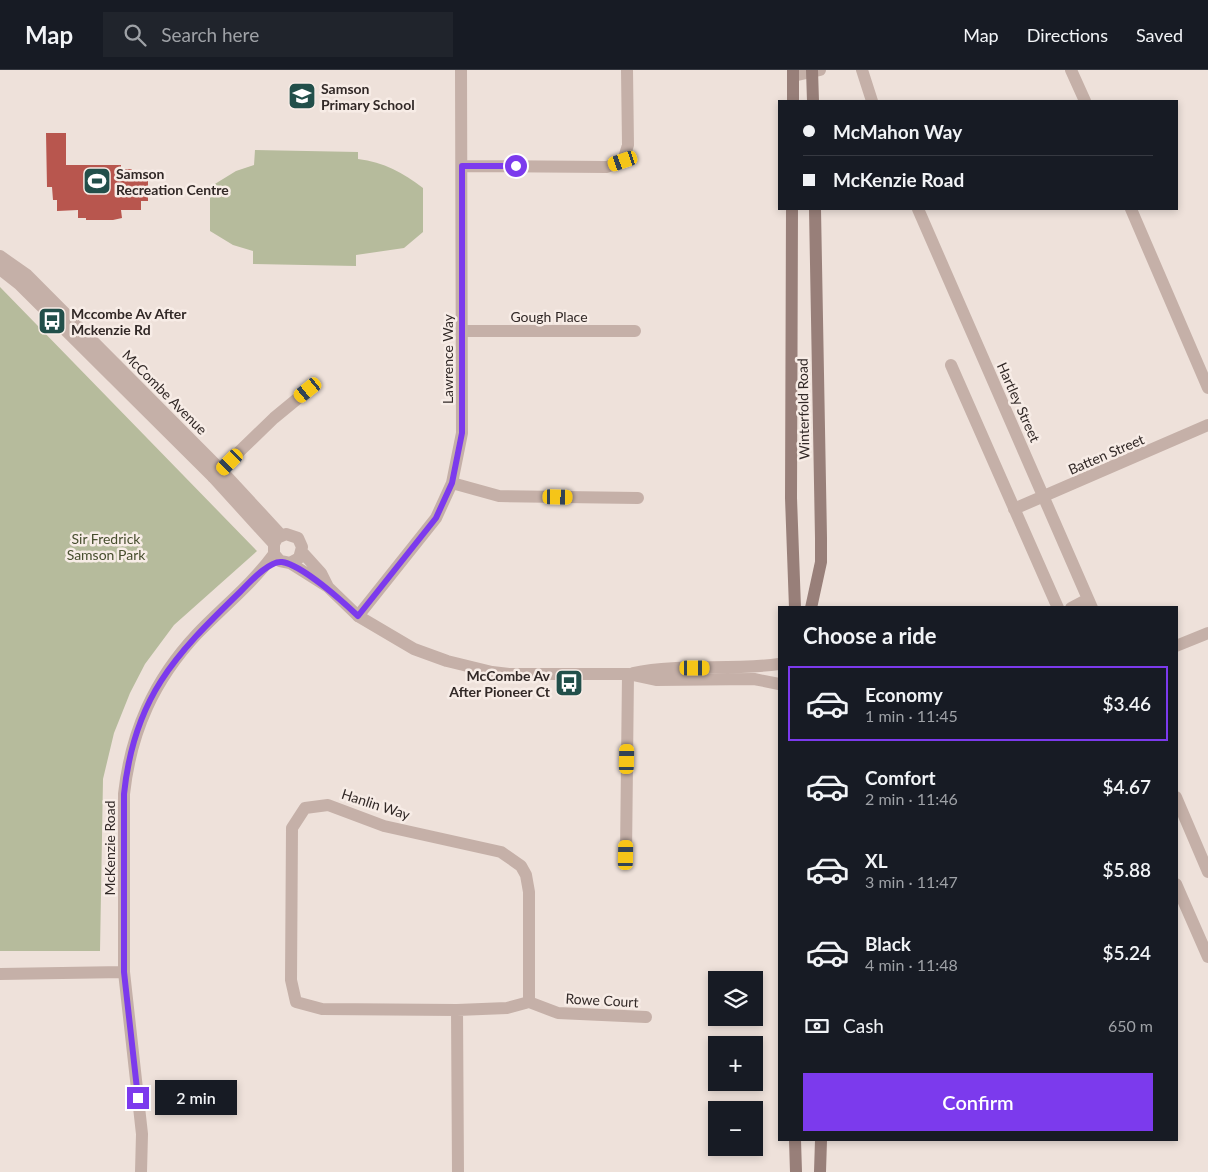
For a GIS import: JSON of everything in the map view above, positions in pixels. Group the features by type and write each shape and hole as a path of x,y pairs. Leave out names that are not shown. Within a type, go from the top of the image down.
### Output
{"main road":[{"path":"813,100 815,71"},
{"path":"793,73 793,100"},
{"name":"Winterfold Road","path":"792,210 791,498 794,606"},
{"name":"Winterfold Road","path":"811,606 821,562 815,210"},
{"path":"795,1141 796,1172"},
{"path":"820,1172 821,1141"}],"street":[{"name":"Lawrence Way","path":"358,616 436,518 452,483 462,433 461,70"},
{"path":"462,166 607,167 623,161 628,145 627,70"},
{"path":"862,70 872,100"},
{"path":"1071,70 1085,100"},
{"path":"793,73 815,71"},
{"name":"Hartley Street","path":"918,210 1090,603"},
{"path":"1131,210 1208,388"},
{"name":"McCombe Avenue","path":"0,256 27,275 217,474 280,552 328,587 358,616 414,649 477,669 509,674 628,674 656,668 752,668 778,664"},
{"name":"McCombe Avenue","path":"0,269 19,284 217,474"},
{"name":"Gough Place","path":"462,331 635,330"},
{"path":"951,365 1057,606"},
{"path":"217,474 274,418 308,390"},
{"name":"Batten Street","path":"1014,509 1208,425"},
{"path":"452,483 499,496 638,498"},
{"name":"McCombe Avenue","path":"280,552 292,534 298,538 302,552 321,573 328,587"},
{"path":"280,552 299,558 302,552"},
{"name":"McKenzie Road","path":"141,1172 142,1134 124,972 124,794 127,764 137,728 158,683 174,659 280,552"},
{"path":"1178,645 1208,634"},
{"path":"626,855 628,674"},
{"name":"McCombe Avenue","path":"628,674 656,680 754,679 778,684"},
{"path":"1178,802 1208,872"},
{"name":"Hanlin Way","path":"328,805 384,826 501,852 516,862 526,875 529,892 529,1002 507,1008 457,1010 322,1009 296,1002 292,980 292,828 305,808 328,805"},
{"path":"1178,889 1208,957"},
{"path":"0,974 124,972"},
{"name":"Rowe Court","path":"529,1002 558,1013 646,1017"},
{"path":"457,1010 458,1172"}],"green space":[{"path":"255,150 358,152 358,159 367,160 393,169 423,188 423,232 404,248 356,255 356,266 253,264 253,251 233,245 210,231 210,187 236,171 254,165"},
{"name":"Sir Fredrick Samson Park","path":"0,287 257,551 174,625 145,664 130,693 114,733 103,779 100,951 0,951"}],"building":[{"name":"Samson Recreation Centre","path":"46,133 66,133 66,165 121,165 121,169 132,169 132,174 148,174 148,201 141,201 141,210 121,210 122,218 113,220 86,220 86,218 78,218 78,210 57,211 57,200 53,200 52,187 47,187"}],"place":[{"name":"Samson Primary School","path":"302,96"},
{"name":"Samson Recreation Centre","path":"97,181"},
{"name":"Mccombe Av After Mckenzie Rd","path":"52,321"},
{"name":"McCombe Av After Pioneer Ct","path":"569,683"}],"route":[{"path":"138,1098 124,972 124,794 127,764 137,728 158,683 174,659 262,571 280,561 290,563 312,580 328,587 358,616 436,518 452,483 462,433 462,166 516,166"}]}
